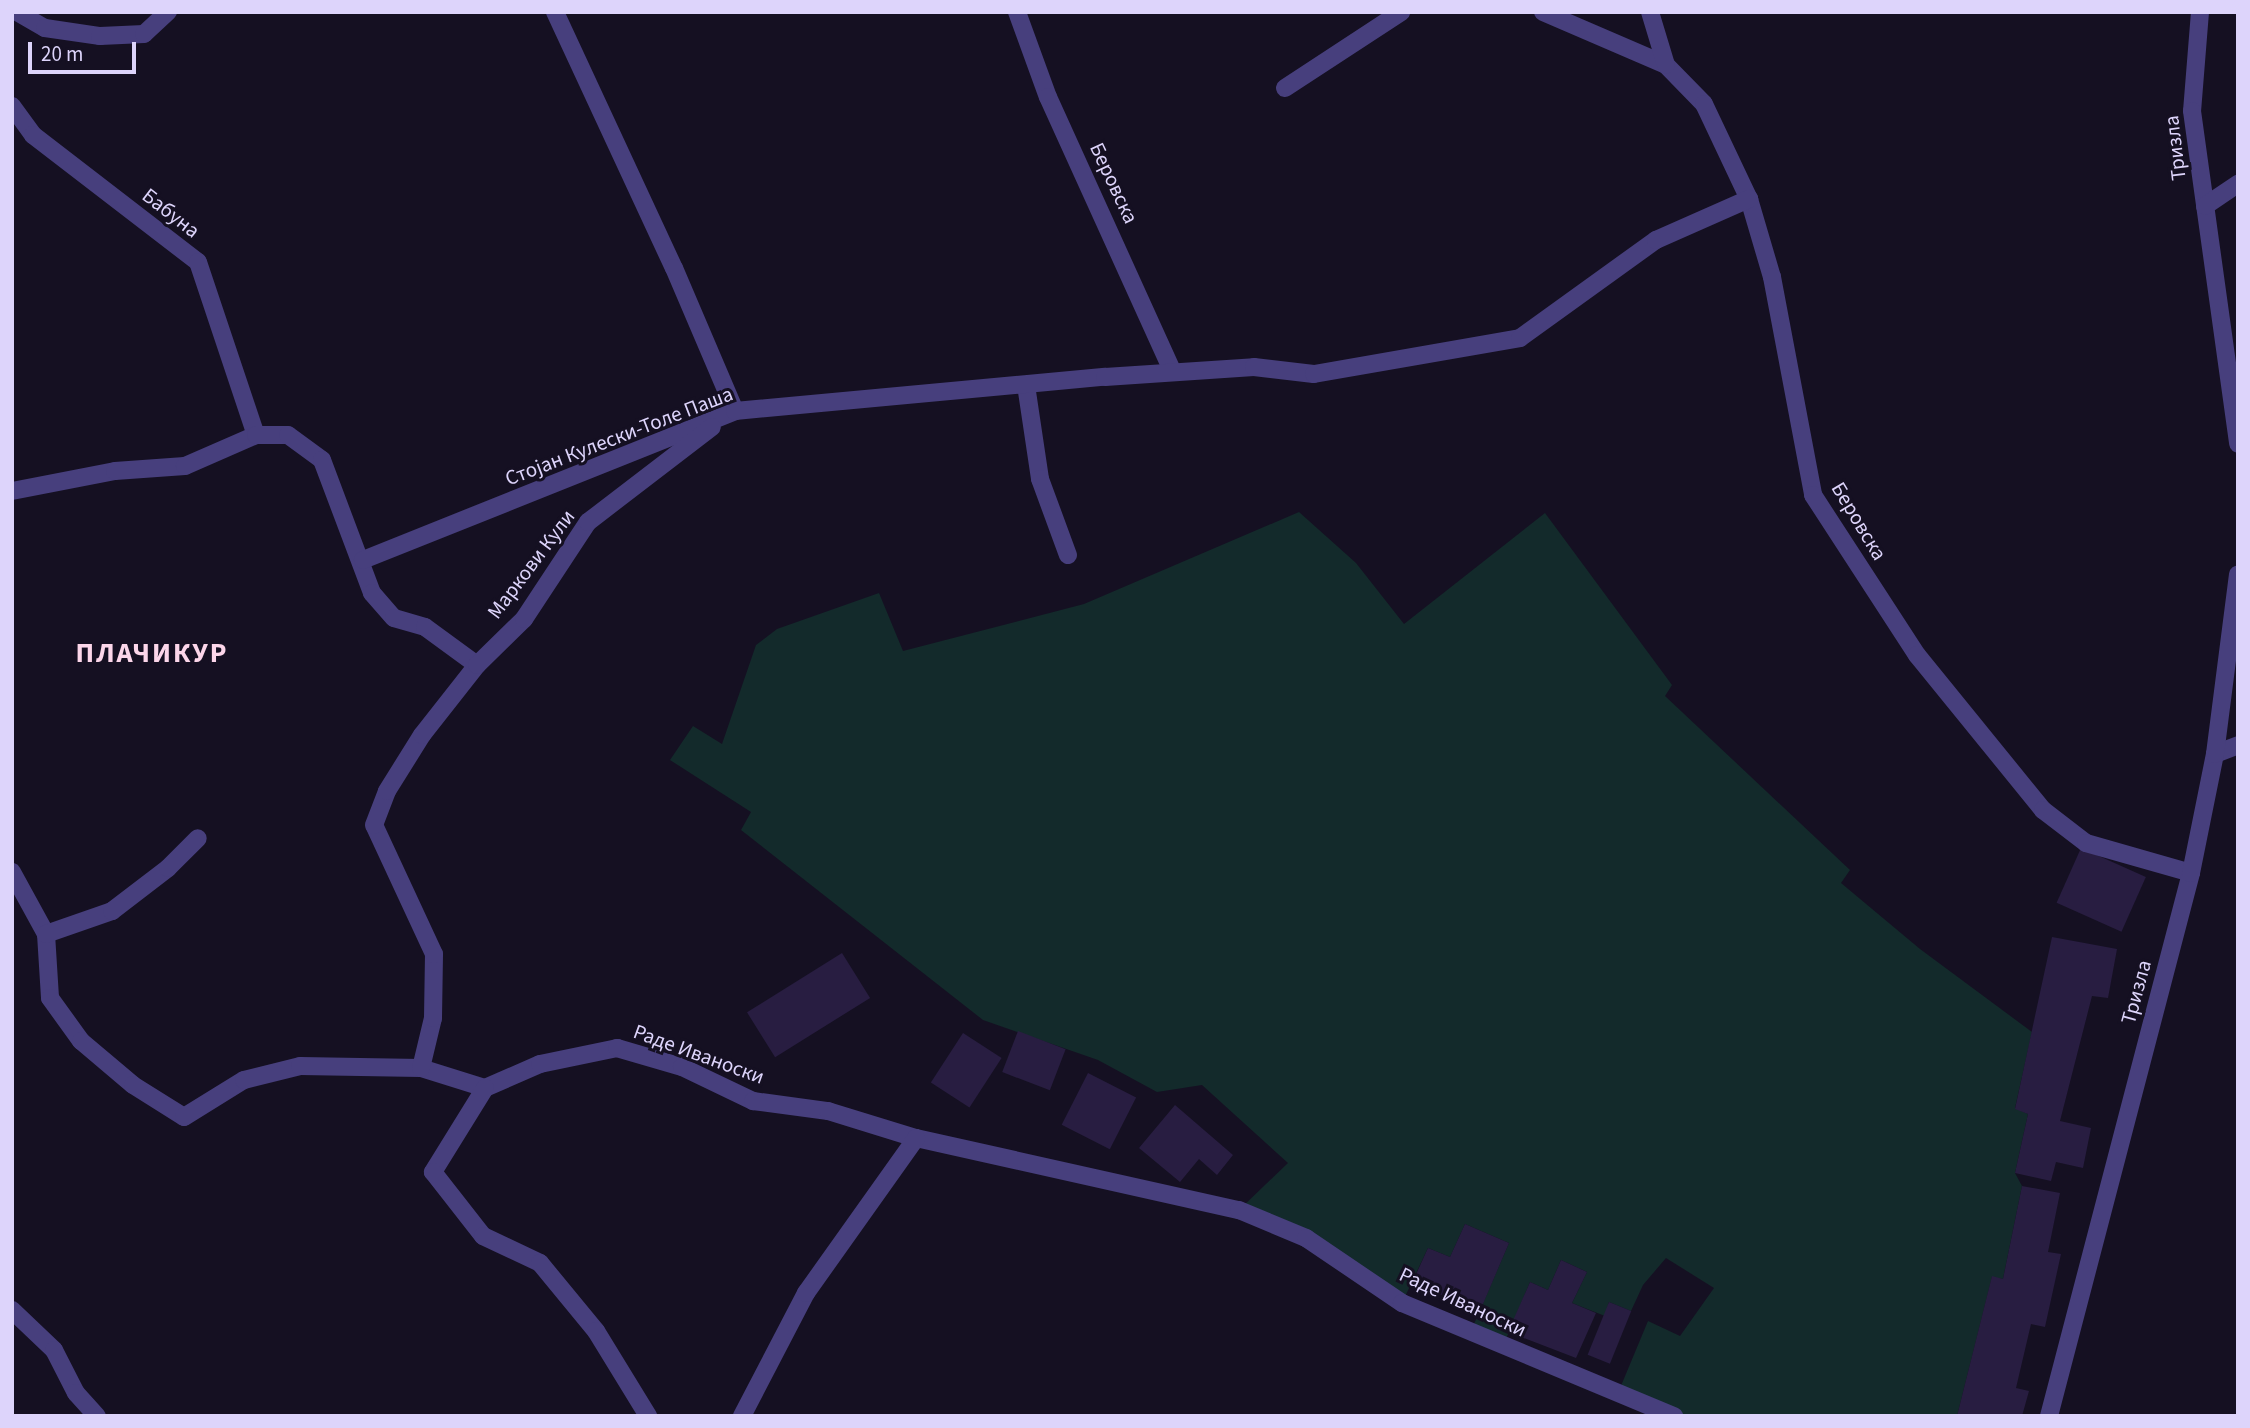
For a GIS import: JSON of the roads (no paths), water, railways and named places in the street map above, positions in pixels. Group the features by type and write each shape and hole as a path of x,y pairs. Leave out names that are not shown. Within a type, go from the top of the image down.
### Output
{"street":[{"path":"17,12 45,28 100,36 144,34 168,12"},
{"path":"555,12 647,208 735,411"},
{"name":"Беровска","path":"1017,12 1048,97 1172,372"},
{"path":"1285,88 1401,12"},
{"name":"Беровска","path":"1544,12 1666,65 1704,104 1749,199 1791,364 1813,495 1917,655 2043,810 2086,843 2191,873"},
{"name":"Беровска","path":"1650,12 1666,65"},
{"name":"Тризла","path":"2200,12 2192,111 2205,206 2231,325 2238,444"},
{"name":"Бабуна","path":"12,106 33,135 198,262 256,435"},
{"path":"2205,206 2238,184"},
{"name":"Стојан Кулески-Толе Паша","path":"363,560 735,411 1172,372 1254,367 1314,374 1520,338 1656,240 1749,199"},
{"path":"1026,385 1040,478 1068,555"},
{"name":"Маркови Кули","path":"421,1068 433,1018 434,954 374,825 387,791 422,735 477,665 524,619 588,522 735,411"},
{"path":"12,491 116,471 185,467 256,435 288,435 322,460 363,560 372,593 394,618 425,627 477,665"},
{"name":"Тризла","path":"2049,1416 2191,873 2215,754 2238,575"},
{"path":"2215,754 2238,745"},
{"path":"46,934 112,911 168,868 198,838"},
{"path":"12,872 46,934 50,998 81,1041 133,1085 184,1117 244,1080 300,1066 421,1068 485,1088 433,1172 483,1236 540,1263 596,1331 648,1416"},
{"name":"Раде Иваноски","path":"485,1088 540,1064 617,1048 682,1068 753,1101 828,1111 916,1138 1239,1210 1306,1238 1402,1303 1674,1416"},
{"path":"743,1416 806,1293 916,1138"},
{"path":"12,1310 54,1350 76,1393 97,1416"}],"district":[{"name":"ПЛАЧИКУР","path":"152,653"}]}
